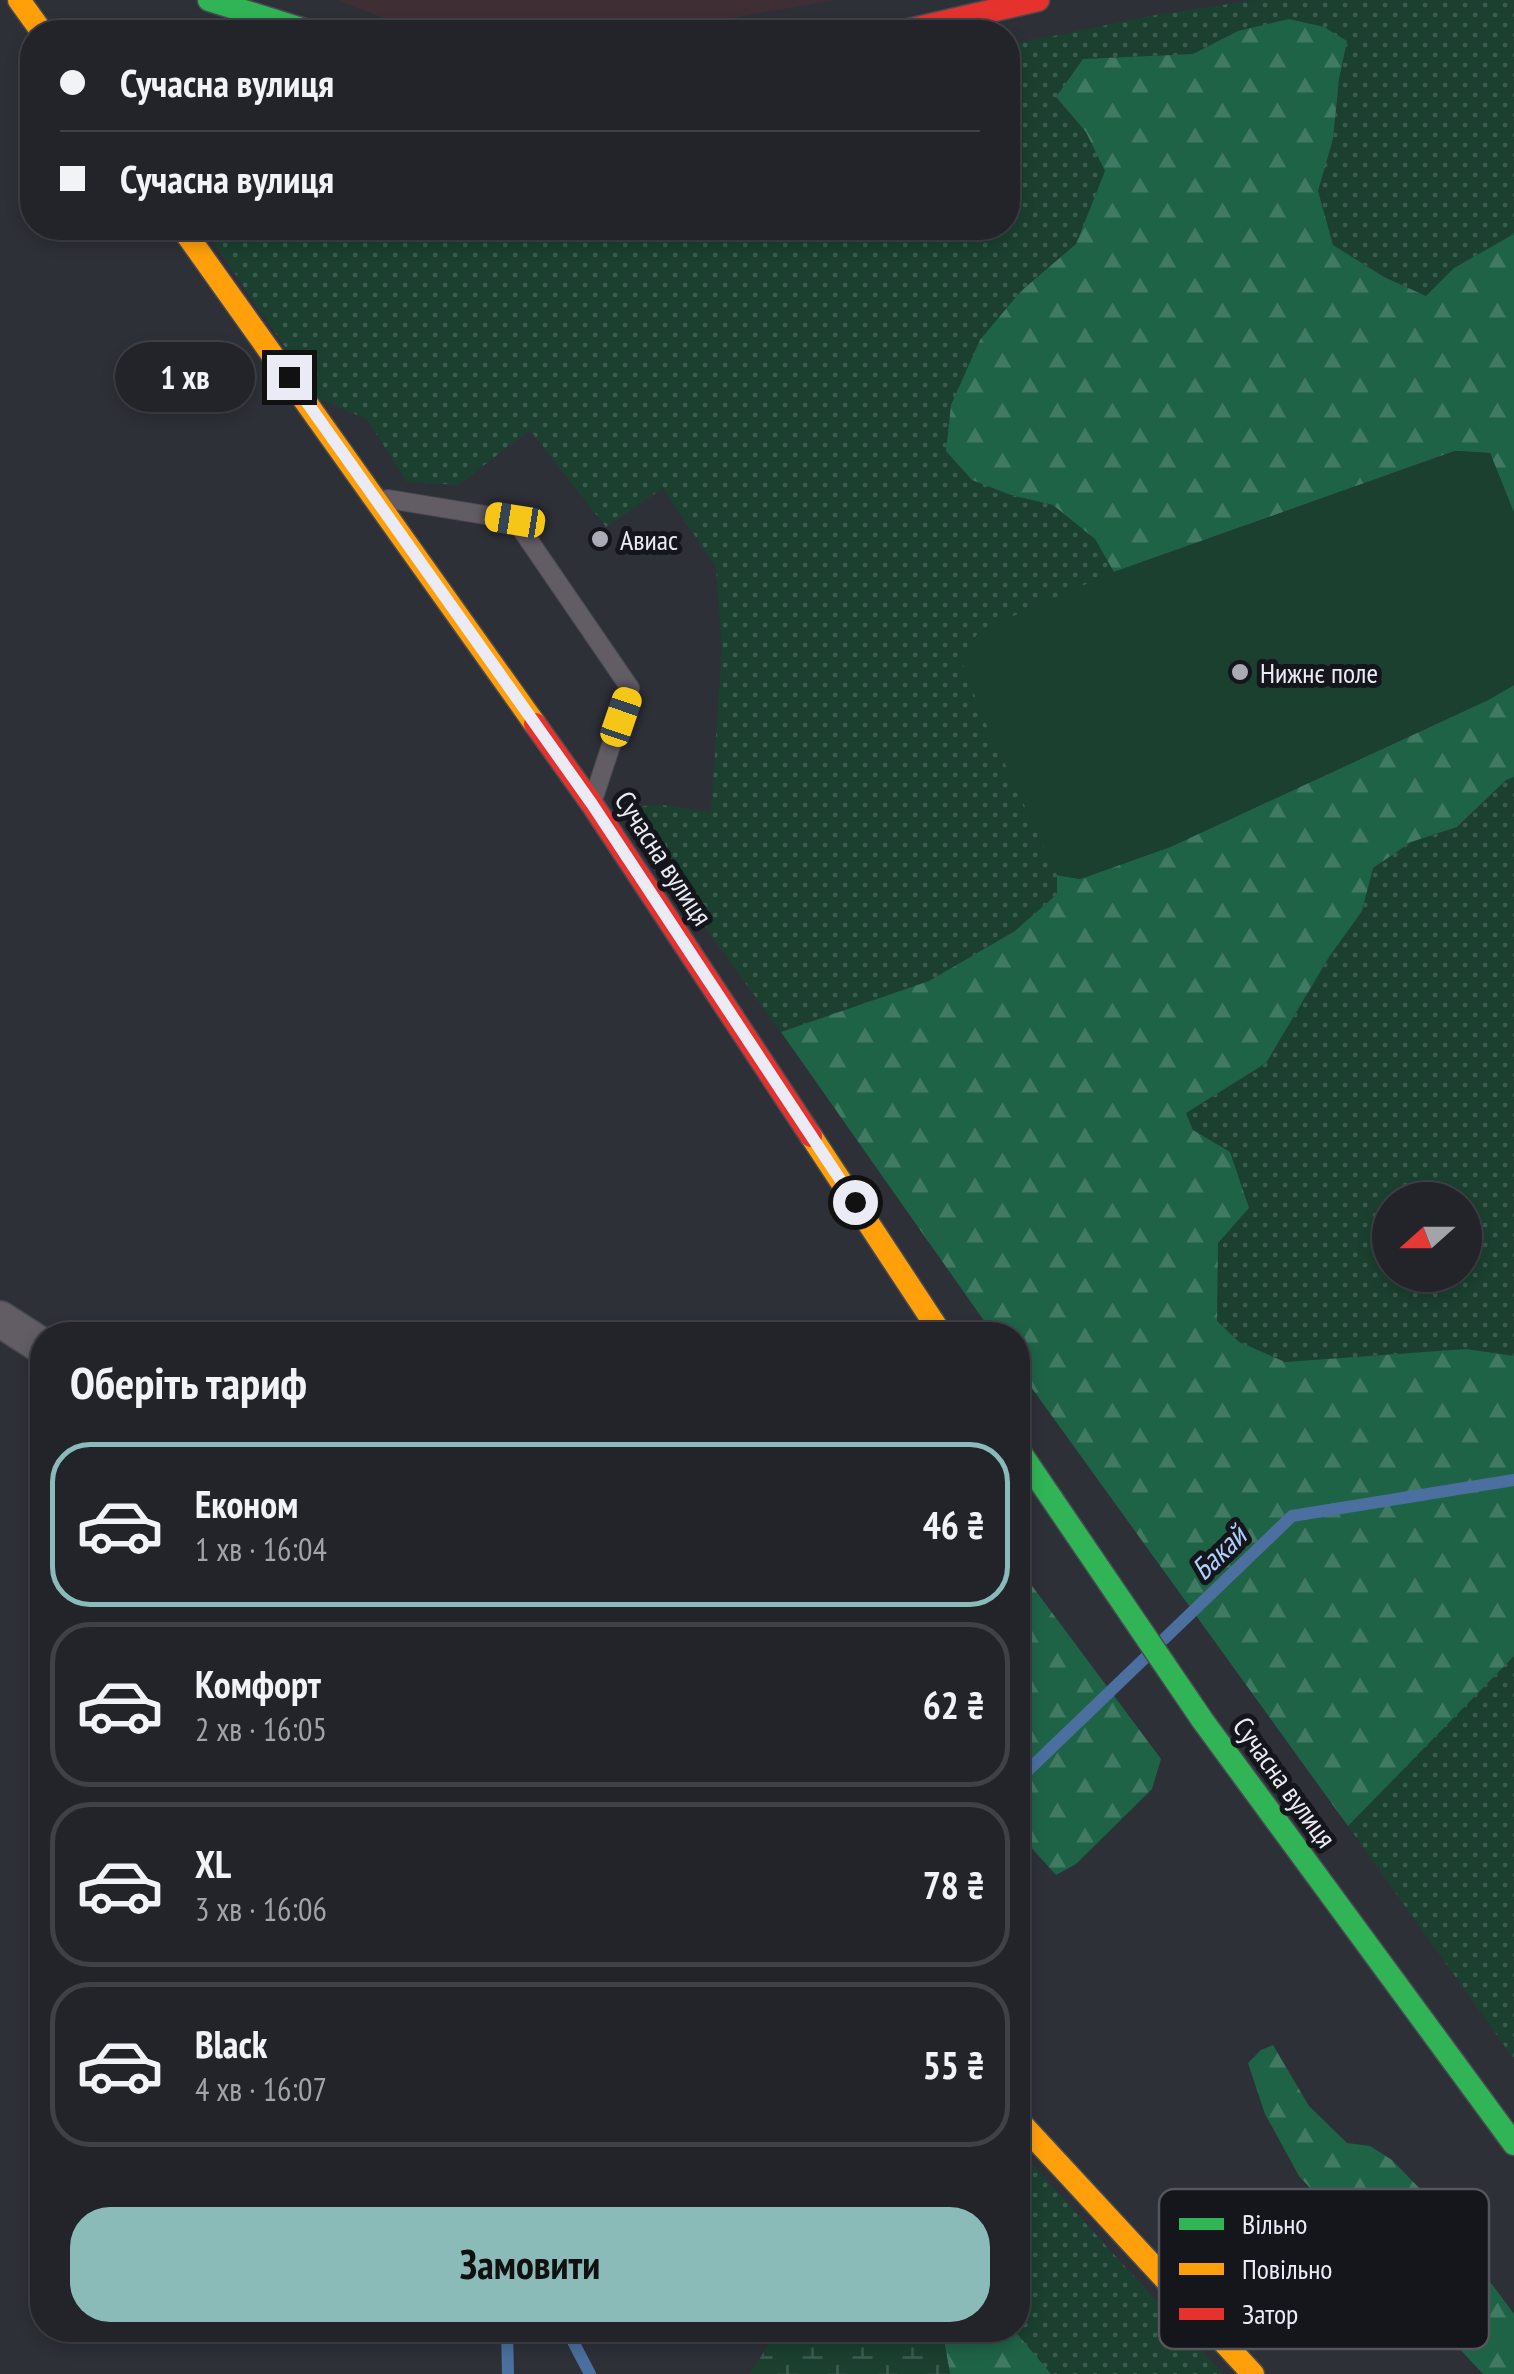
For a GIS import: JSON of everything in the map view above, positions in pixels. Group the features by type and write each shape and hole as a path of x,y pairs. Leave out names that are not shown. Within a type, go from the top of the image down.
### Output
{"main road":[{"path":"209,0 273,20"},
{"path":"952,20 1038,0"},
{"name":"Сучасна вулиця","path":"191,240 592,804 933,1322"},
{"name":"Сучасна вулиця","path":"1030,1467 1202,1721 1514,2144"},
{"path":"1030,2133 1159,2272"},
{"path":"1230,2349 1253,2374"}],"street":[{"path":"0,1318 30,1338"}],"lane":[{"path":"374,496 515,520 630,688 592,804"}],"shaded area":[{"path":"337,0 833,0 721,20 389,20"}],"green space":[{"path":"1256,0 1514,0 1514,234 1454,268 1426,296 1384,277 1333,245 1318,191 1333,139 1347,41 1238,31 1193,54 1083,59 1056,98 1086,132 1106,170 1076,244 1020,292 1011,495 1053,505 1095,538 1114,572 1069,593 1057,894 1015,931 929,981 781,1032 631,825 641,806 711,812 722,649 716,567 663,488 606,527 530,430 458,485 407,482 367,419 321,400 212,240 1020,240 1020,43"},
{"path":"1289,19 1324,27 1347,41 1333,139 1318,191 1333,245 1384,277 1426,296 1454,268 1514,234 1514,513 1490,453 1455,451 1114,572 1095,539 1053,505 972,480 946,451 951,405 980,340 1020,292 1076,244 1105,171 1086,132 1056,97 1083,59 1193,54 1238,31"},
{"name":"Нижнє поле","path":"1455,451 1490,453 1514,513 1514,685 1170,847 1080,879 1057,875 982,715 961,659 979,631 1114,572"},
{"path":"1514,685 1514,777 1506,780 1457,827 1411,842 1373,868 1362,911 1329,957 1266,1063 1186,1113 1193,1130 1230,1152 1249,1208 1218,1243 1217,1321 1239,1342 1285,1362 1466,1349 1514,1356 1514,1656 1348,1826 1030,1386 1030,1322 985,1322 781,1032 929,981 1015,931 1057,894 1057,875 1080,879 1170,847"},
{"path":"1514,777 1514,1356 1466,1349 1285,1362 1239,1343 1217,1321 1218,1243 1230,1153 1193,1130 1186,1113 1266,1063 1329,957 1362,911 1373,868 1411,842 1458,827 1506,780"},
{"path":"1030,1583 1161,1759 1152,1789 1076,1864 1056,1875 1030,1846"},
{"path":"1514,1656 1514,2059 1348,1826"},
{"path":"1273,2045 1309,2106 1347,2143 1370,2146 1392,2160 1420,2189 1311,2189 1299,2176 1265,2114 1248,2063"},
{"path":"1030,2162 1159,2304 1159,2349 1200,2349 1223,2374 1051,2374 1024,2342 1030,2342"},
{"path":"1489,2280 1514,2314 1514,2374 1483,2374 1460,2349 1489,2349"},
{"path":"770,2342 944,2342 950,2374 750,2374"},
{"path":"944,2342 1024,2342 1051,2374 950,2374"}],"waterway":[{"name":"Бакай","path":"1164,1639 1292,1516 1514,1480"},
{"name":"Бакай","path":"1030,1768 1146,1657"},
{"name":"Бакай","path":"507,2342 508,2374"},
{"path":"573,2342 590,2374"}],"traffic: fast":[{"path":"209,0 273,20"},
{"path":"1030,1467 1203,1721 1514,2144"}],"traffic: slow":[{"path":"19,0 33,20"},
{"path":"191,240 535,724"},
{"path":"811,1136 933,1322"},
{"path":"1030,2133 1159,2272"},
{"path":"1230,2349 1253,2374"}],"traffic: jam":[{"path":"952,20 1038,0"},
{"path":"535,724 811,1136"}],"place":[{"name":"Авиас","path":"600,539"},
{"name":"Нижнє поле","path":"1240,672"}],"route":[{"path":"289,377 592,804 855,1202"}]}
